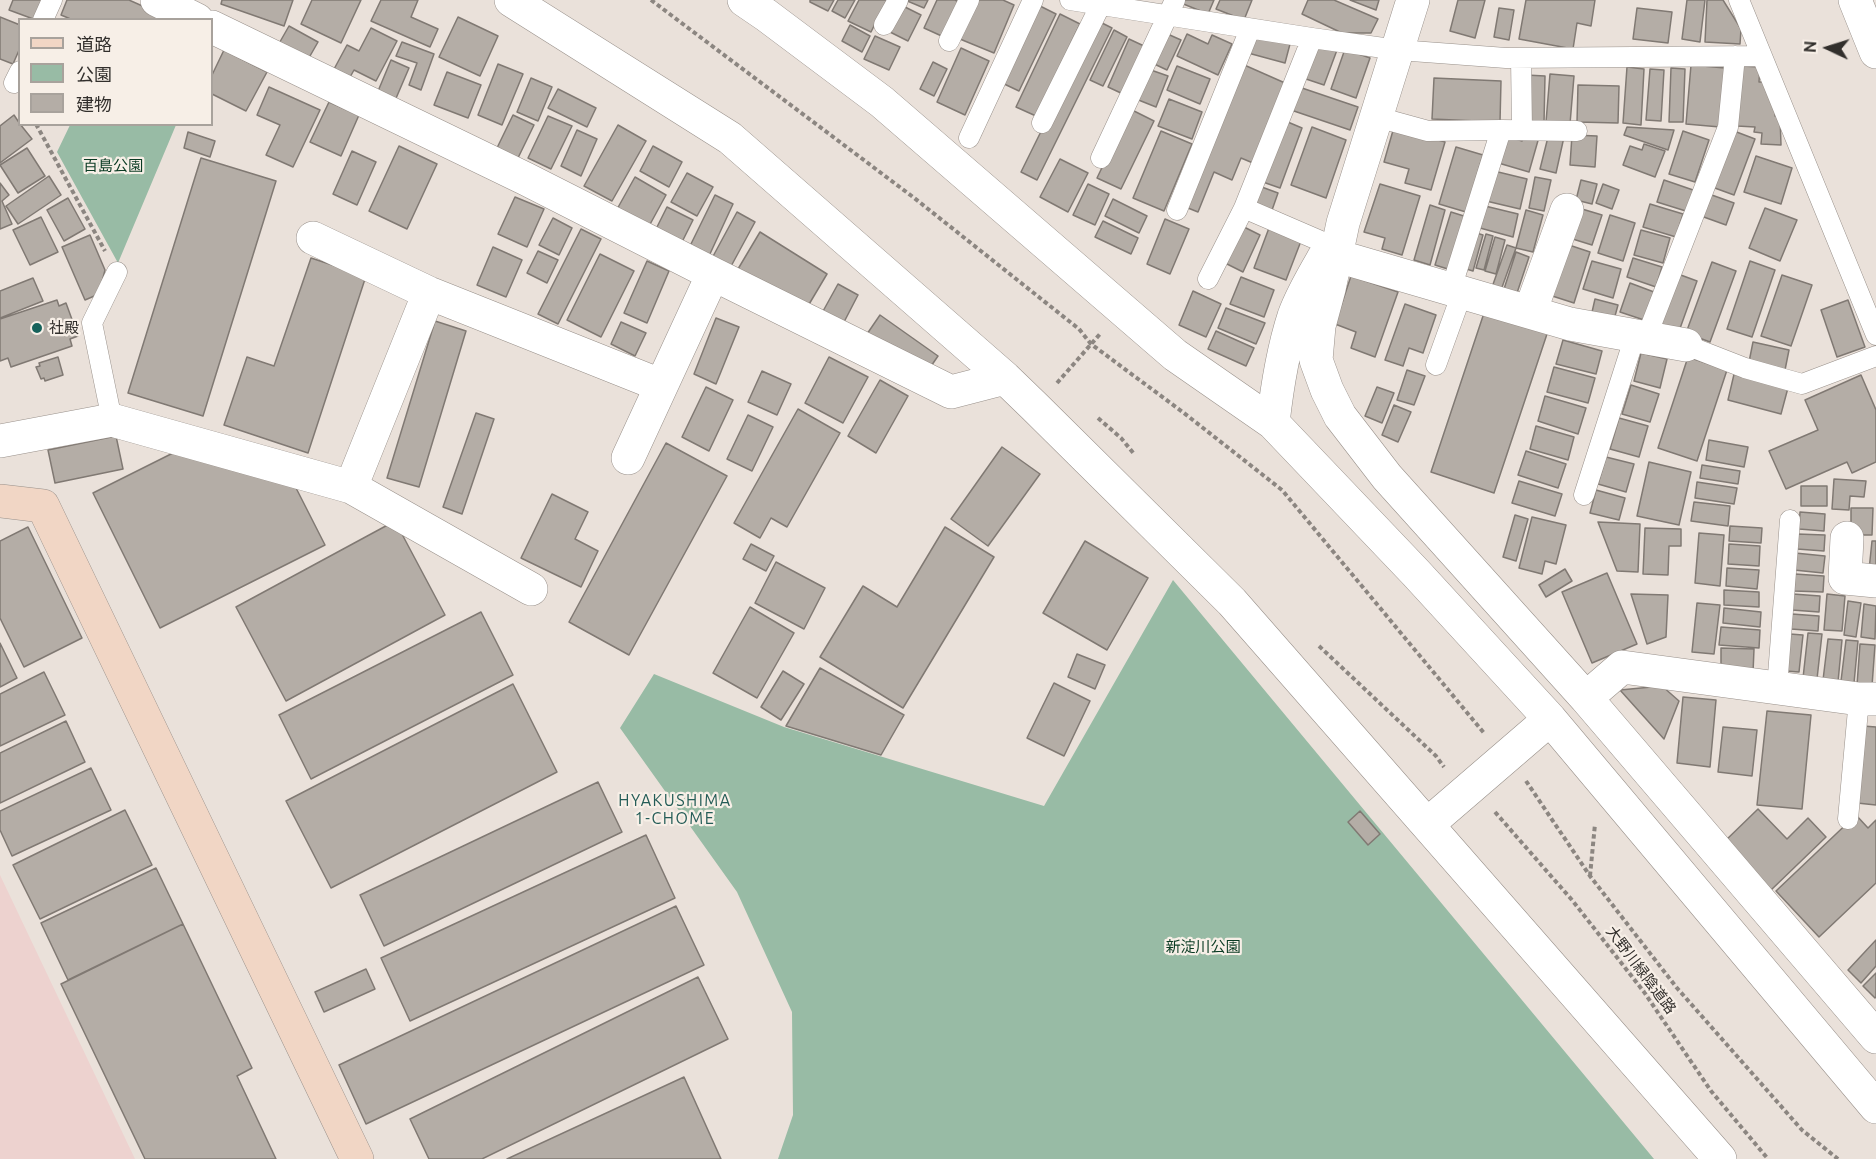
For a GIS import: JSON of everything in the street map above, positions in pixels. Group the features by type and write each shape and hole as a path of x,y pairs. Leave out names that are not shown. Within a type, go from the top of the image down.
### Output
{"street":[{"path":"157,0 193,18"},
{"path":"511,0 730,138 1005,378 1076,446 1232,602 1720,1159"},
{"path":"744,0 882,102 1175,355 1274,423 1550,719 1876,1107"},
{"path":"1413,0 1337,241 1319,326 1316,360 1327,390 1340,416 1387,477 1586,698 1876,1038"},
{"path":"1855,0 1876,52"},
{"path":"213,27 526,179 951,392 1005,378"},
{"path":"1530,312 1567,210"},
{"path":"312,238 429,293 660,385"},
{"path":"1274,423 1277,387 1294,315 1313,275 1337,241"},
{"path":"1337,241 1457,291 1570,324 1686,345"},
{"path":"628,458 713,274"},
{"path":"351,487 429,293"},
{"path":"0,441 112,420 351,487 531,589"},
{"path":"0,501 43,506 357,1159"},
{"path":"1846,538 1845,578 1876,581"},
{"path":"1586,698 1622,667 1868,699"},
{"path":"1428,824 1550,719"}],"lane":[{"path":"44,18 52,0"},
{"path":"885,25 898,0"},
{"path":"949,41 969,0"},
{"path":"969,138 1033,0"},
{"path":"1070,0 1171,8 1250,29 1398,50 1521,58 1762,56"},
{"path":"1739,0 1876,335"},
{"path":"1042,123 1102,3"},
{"path":"1101,158 1171,8"},
{"path":"1177,210 1250,29"},
{"path":"1208,279 1244,208 1311,38"},
{"path":"1584,495 1640,337 1728,126 1736,56"},
{"path":"1521,58 1522,130"},
{"path":"1377,117 1428,131 1577,131"},
{"path":"1436,365 1501,130"},
{"path":"1244,208 1337,241"},
{"path":"112,420 92,323 117,272"},
{"path":"1686,345 1745,368 1803,384 1876,356"},
{"path":"1777,688 1790,520"},
{"path":"1848,819 1868,699"}],"path":[{"path":"651,0 913,197 1079,329 1091,344 1282,490 1484,734"},
{"path":"37,126 117,272"},
{"path":"1051,389 1105,329"},
{"path":"1520,774 1590,876 1677,988 1802,1130 1838,1159"},
{"name":"大野川緑陰道路","path":"1492,809 1572,900 1644,992 1711,1091 1768,1159"}],"shaded area":[{"path":"0,875 135,1159 0,1159"}],"green space":[{"name":"百島公園","path":"70,126 176,126 118,263 57,152"},
{"name":"新淀川公園","path":"1173,580 1654,1159 778,1159 793,1115 792,1012 737,892 620,728 654,674 784,727 1044,806"}],"building":[{"path":"13,0 44,0 37,18 9,10"},
{"path":"67,0 129,0 170,18 68,18 61,15"},
{"path":"222,0 293,0 284,26 221,4"},
{"path":"312,0 361,0 341,43 301,24"},
{"path":"381,0 418,0 411,17 438,29 430,47 371,21"},
{"path":"810,0 834,0 828,11"},
{"path":"838,0 855,0 845,18 832,11"},
{"path":"859,0 887,0 871,32 848,21"},
{"path":"905,0 928,0 924,8"},
{"path":"937,0 955,0 961,3 946,38 924,28"},
{"path":"971,0 1003,0 1014,5 994,53 955,37"},
{"path":"1182,0 1214,0 1208,14 1181,3"},
{"path":"1220,0 1252,0 1244,20 1216,9"},
{"path":"1308,0 1334,0 1378,19 1371,33 1342,33 1302,14"},
{"path":"1350,0 1379,0 1376,10"},
{"path":"1458,0 1485,0 1475,38 1450,31"},
{"path":"1526,0 1595,0 1591,26 1577,23 1573,49 1519,39"},
{"path":"1687,0 1705,0 1700,42 1682,39"},
{"path":"1707,0 1723,0 1741,29 1740,44 1705,42"},
{"path":"1036,4 1056,14 1019,91 1000,82"},
{"path":"903,6 921,15 908,41 890,32"},
{"path":"1499,8 1514,10 1509,40 1494,37"},
{"path":"1637,8 1672,12 1668,43 1633,39"},
{"path":"1060,14 1080,24 1036,116 1016,107"},
{"path":"0,17 18,24 18,53 13,64 0,59"},
{"path":"458,17 498,36 480,76 439,57"},
{"path":"1096,20 1112,28 1037,180 1021,172"},
{"path":"850,25 870,36 862,52 842,41"},
{"path":"289,26 318,42 306,63 277,47"},
{"path":"371,28 397,41 376,81 354,70 349,79 333,71 347,45 359,51"},
{"path":"1114,30 1127,37 1103,86 1090,80"},
{"path":"1163,32 1181,40 1167,70 1150,62"},
{"path":"1187,34 1208,44 1212,35 1232,44 1218,75 1177,56"},
{"path":"1254,34 1290,44 1285,63 1248,53"},
{"path":"875,36 900,47 889,70 864,59"},
{"path":"1129,39 1144,46 1123,94 1108,87"},
{"path":"402,42 434,54 421,90 409,85 417,63 396,56"},
{"path":"1315,43 1337,50 1324,85 1303,78"},
{"path":"961,48 989,61 965,115 937,102"},
{"path":"1345,49 1370,58 1356,98 1331,89"},
{"path":"224,50 267,72 246,111 213,94 213,73"},
{"path":"391,60 409,68 394,103 376,96"},
{"path":"933,62 947,69 934,96 920,89"},
{"path":"498,64 523,74 502,125 478,115"},
{"path":"1242,64 1285,83 1253,163 1241,158 1232,180 1214,172 1198,212 1183,206"},
{"path":"1691,65 1725,68 1720,127 1686,124"},
{"path":"1177,66 1210,79 1200,104 1167,90"},
{"path":"1741,66 1760,67 1759,82 1767,82 1776,103 1775,116 1780,117 1781,145 1761,144 1762,133 1754,132 1755,127 1737,126"},
{"path":"1627,67 1644,69 1641,125 1623,123"},
{"path":"1671,68 1685,69 1683,122 1669,122"},
{"path":"1148,69 1168,76 1156,107 1136,99"},
{"path":"1650,69 1664,70 1661,121 1646,120"},
{"path":"447,72 481,85 468,118 434,105"},
{"path":"1550,74 1574,76 1570,124 1546,122"},
{"path":"1526,75 1545,76 1544,123 1524,122"},
{"path":"531,78 552,87 538,121 517,112"},
{"path":"1434,78 1501,81 1500,122 1432,119"},
{"path":"1578,85 1619,86 1618,123 1577,122"},
{"path":"269,87 320,110 293,167 266,155 280,125 257,115"},
{"path":"1299,87 1358,107 1350,130 1291,110"},
{"path":"558,89 596,108 587,127 548,108"},
{"path":"1169,99 1202,112 1192,139 1158,126"},
{"path":"329,102 359,115 341,156 310,142"},
{"path":"1130,109 1154,121 1121,189 1097,178"},
{"path":"14,115 18,126 22,126 32,139 0,163 0,126"},
{"path":"513,115 534,125 517,160 496,150"},
{"path":"548,116 572,126 551,169 528,158"},
{"path":"1283,120 1302,128 1280,188 1260,181"},
{"path":"618,125 646,141 612,201 584,186"},
{"path":"1312,127 1346,140 1326,198 1291,185"},
{"path":"1394,127 1445,142 1431,190 1405,183 1409,169 1384,162"},
{"path":"1627,127 1674,130 1668,150 1624,135"},
{"path":"577,130 597,139 581,176 561,166"},
{"path":"1161,131 1192,144 1164,211 1133,198"},
{"path":"1683,131 1709,140 1695,182 1669,174"},
{"path":"1734,131 1755,139 1734,195 1712,187"},
{"path":"188,132 215,141 210,157 184,148"},
{"path":"1524,133 1539,137 1529,172 1495,162 1503,135 1522,141"},
{"path":"1549,133 1564,137 1556,173 1540,169"},
{"path":"1572,135 1597,136 1595,167 1570,165"},
{"path":"1644,144 1665,151 1655,177 1623,165 1630,146 1642,150"},
{"path":"399,146 437,164 407,229 369,211"},
{"path":"653,146 682,162 669,187 640,171"},
{"path":"1456,147 1483,155 1466,212 1439,204"},
{"path":"27,148 45,176 18,193 0,165"},
{"path":"352,151 376,162 357,205 333,194"},
{"path":"1756,156 1792,168 1781,204 1744,192"},
{"path":"201,158 276,181 203,416 128,393"},
{"path":"1060,159 1088,173 1068,212 1040,197"},
{"path":"1494,171 1527,179 1520,209 1486,201"},
{"path":"687,173 713,187 697,216 671,202"},
{"path":"49,176 61,195 18,224 6,206"},
{"path":"635,177 666,195 648,228 616,211"},
{"path":"1535,177 1551,180 1544,211 1529,208"},
{"path":"1581,180 1597,184 1592,204 1576,200"},
{"path":"1664,180 1696,191 1689,212 1657,202"},
{"path":"0,183 9,195 2,201 12,224 0,229"},
{"path":"1088,184 1109,194 1095,225 1073,215"},
{"path":"1380,184 1420,196 1402,255 1382,249 1385,238 1364,232"},
{"path":"1603,184 1619,190 1612,209 1596,203"},
{"path":"1259,186 1278,193 1271,213 1252,206"},
{"path":"1709,194 1734,203 1726,225 1701,216"},
{"path":"715,195 733,204 709,256 690,246"},
{"path":"515,197 544,209 527,247 498,234"},
{"path":"68,198 85,229 64,241 47,210"},
{"path":"1113,199 1147,216 1139,233 1105,216"},
{"path":"1650,204 1683,214 1676,237 1643,227"},
{"path":"1430,205 1445,210 1430,265 1414,260"},
{"path":"1485,206 1518,214 1513,237 1480,228"},
{"path":"1572,206 1602,215 1592,245 1563,236"},
{"path":"667,207 693,220 681,244 655,231"},
{"path":"1765,208 1797,220 1780,261 1749,248"},
{"path":"1526,210 1543,215 1533,252 1516,248"},
{"path":"737,212 755,222 729,270 711,260"},
{"path":"1451,212 1467,217 1451,270 1435,265"},
{"path":"1610,215 1635,223 1623,261 1598,253"},
{"path":"41,217 58,252 30,265 13,230"},
{"path":"553,218 572,228 559,255 539,245"},
{"path":"1165,219 1189,229 1170,274 1147,264"},
{"path":"1103,221 1138,238 1131,254 1095,237"},
{"path":"1240,225 1260,235 1243,272 1223,262"},
{"path":"1269,228 1301,241 1286,280 1254,268"},
{"path":"581,229 601,239 558,324 538,314"},
{"path":"1641,230 1670,238 1663,263 1634,255"},
{"path":"760,232 827,274 805,311 738,269"},
{"path":"1473,232 1483,235 1473,271 1463,268"},
{"path":"1486,234 1493,236 1484,270 1476,268"},
{"path":"90,235 105,270 99,294 85,300 62,247"},
{"path":"1495,237 1505,240 1496,274 1485,271"},
{"path":"1560,242 1590,252 1574,303 1543,293"},
{"path":"1507,245 1516,248 1500,293 1491,290"},
{"path":"493,247 522,260 506,297 477,285"},
{"path":"538,251 558,260 547,283 527,273"},
{"path":"1516,252 1529,257 1517,293 1504,289"},
{"path":"600,254 634,271 601,337 567,320"},
{"path":"311,258 366,276 308,453 224,425 247,357 274,366"},
{"path":"1633,258 1662,267 1656,287 1627,277"},
{"path":"647,261 669,271 647,323 624,313"},
{"path":"1592,261 1621,269 1613,298 1583,289"},
{"path":"1750,261 1775,270 1752,337 1727,329"},
{"path":"1712,262 1736,271 1710,342 1686,333"},
{"path":"1678,274 1697,281 1678,334 1659,327"},
{"path":"1782,275 1812,285 1791,346 1761,336"},
{"path":"1351,276 1398,292 1375,357 1351,348 1356,332 1335,324"},
{"path":"1241,277 1274,290 1264,317 1230,304"},
{"path":"33,278 43,301 0,318 0,291"},
{"path":"1630,283 1654,292 1644,320 1620,312"},
{"path":"838,284 858,295 843,324 822,313"},
{"path":"1193,291 1221,304 1206,337 1179,325"},
{"path":"1595,299 1618,305 1612,327 1590,321"},
{"name":"社殿","path":"57,300 59,306 66,303 78,336 70,339 72,346 11,367 8,358 0,361 0,319"},
{"path":"1848,300 1865,347 1837,357 1821,310"},
{"path":"1405,304 1436,315 1423,353 1409,348 1403,366 1385,360"},
{"path":"1226,308 1265,323 1256,344 1218,328"},
{"path":"1485,310 1548,331 1494,493 1431,472"},
{"path":"880,315 938,356 925,375 867,334"},
{"path":"716,318 739,327 716,384 694,374"},
{"path":"435,321 466,331 419,487 387,478"},
{"path":"621,322 646,333 635,356 611,344"},
{"path":"1216,331 1254,348 1246,366 1208,349"},
{"path":"1563,340 1602,351 1596,374 1556,364"},
{"path":"1753,342 1789,350 1785,370 1749,362"},
{"path":"1641,353 1667,359 1660,388 1634,381"},
{"path":"58,357 63,375 45,381 44,378 41,379 36,367 40,366 39,363"},
{"path":"829,357 868,377 843,423 805,403"},
{"path":"1688,357 1727,370 1697,461 1658,448"},
{"path":"1554,367 1595,378 1588,403 1547,392"},
{"path":"1407,370 1425,376 1414,405 1397,400"},
{"path":"1735,370 1789,384 1781,414 1728,400"},
{"path":"762,371 791,384 777,415 748,402"},
{"path":"1861,375 1876,410 1876,462 1852,473 1847,462 1786,489 1769,451 1818,430 1805,400"},
{"path":"880,380 908,396 876,453 848,436"},
{"path":"1631,385 1659,394 1650,422 1622,414"},
{"path":"706,387 733,400 709,451 682,437"},
{"path":"1377,387 1394,393 1382,423 1365,416"},
{"path":"1545,396 1586,408 1578,434 1538,421"},
{"path":"1394,405 1411,412 1398,442 1382,435"},
{"path":"798,409 840,433 787,527 771,518 760,538 734,523"},
{"path":"476,413 494,419 462,514 443,507"},
{"path":"748,415 773,427 752,471 727,459"},
{"path":"1619,418 1648,426 1639,457 1610,449"},
{"path":"1536,426 1574,437 1568,460 1530,449"},
{"path":"116,436 123,469 55,483 48,450"},
{"path":"1709,440 1748,447 1744,467 1706,460"},
{"path":"666,443 727,476 629,655 569,622"},
{"path":"1002,447 1040,474 988,546 951,519"},
{"path":"1526,451 1566,464 1558,488 1518,475"},
{"path":"173,453 294,484 325,545 160,628 93,493"},
{"path":"1606,457 1634,464 1626,492 1598,484"},
{"path":"1649,462 1691,472 1679,525 1637,516"},
{"path":"1702,465 1740,471 1738,484 1700,478"},
{"path":"1834,479 1866,481 1864,497 1850,496 1849,510 1832,509"},
{"path":"1519,481 1562,494 1555,516 1512,503"},
{"path":"1697,482 1737,488 1734,504 1695,498"},
{"path":"1801,486 1827,486 1827,506 1801,506"},
{"path":"1596,490 1625,498 1619,520 1590,513"},
{"path":"552,494 588,512 575,539 598,551 581,587 521,558"},
{"path":"1694,502 1730,506 1728,526 1691,521"},
{"path":"1851,508 1873,508 1872,535 1851,535"},
{"path":"1800,512 1825,514 1824,531 1799,529"},
{"path":"1515,515 1528,519 1516,561 1503,557"},
{"path":"1532,517 1566,525 1556,564 1545,561 1542,574 1519,568"},
{"path":"395,521 445,615 286,701 236,607"},
{"path":"1598,522 1640,524 1638,572 1617,571"},
{"path":"1730,526 1762,528 1761,543 1729,541"},
{"path":"28,527 82,638 24,667 0,618 0,541"},
{"path":"945,527 994,557 903,708 820,657 863,586 897,607"},
{"path":"1645,528 1681,529 1681,546 1669,546 1668,575 1643,574"},
{"path":"1699,533 1724,535 1720,586 1695,583"},
{"path":"1797,534 1825,535 1824,551 1797,549"},
{"path":"1085,541 1148,578 1107,650 1043,613"},
{"path":"1872,541 1876,541 1876,571 1869,570"},
{"path":"751,544 774,556 766,571 743,559"},
{"path":"1729,544 1760,546 1759,566 1728,564"},
{"path":"1795,553 1825,556 1823,573 1794,570"},
{"path":"776,562 825,588 804,629 755,603"},
{"path":"1727,568 1759,570 1757,589 1726,586"},
{"path":"1565,569 1572,581 1546,597 1539,585"},
{"path":"1607,573 1637,644 1592,663 1562,592"},
{"path":"1795,574 1824,576 1823,592 1794,591"},
{"path":"1724,590 1759,592 1759,607 1724,605"},
{"path":"1631,594 1668,595 1666,637 1647,644"},
{"path":"1793,594 1820,596 1819,612 1792,610"},
{"path":"1827,594 1845,596 1842,631 1824,630"},
{"path":"1848,601 1861,603 1856,637 1844,635"},
{"path":"1697,603 1720,605 1714,654 1692,652"},
{"path":"1864,604 1876,606 1875,639 1861,637"},
{"path":"750,607 794,633 757,698 713,673"},
{"path":"1724,608 1761,612 1760,627 1723,623"},
{"path":"481,612 513,675 311,779 279,715"},
{"path":"1792,614 1819,616 1818,631 1791,629"},
{"path":"1721,627 1760,630 1759,648 1719,645"},
{"path":"1808,633 1822,634 1817,679 1803,678"},
{"path":"1790,634 1803,635 1799,672 1786,671"},
{"path":"1828,639 1842,640 1838,682 1823,680"},
{"path":"1846,640 1858,641 1854,683 1841,681"},
{"path":"0,643 17,678 0,687"},
{"path":"1860,644 1875,645 1872,686 1857,685"},
{"path":"1721,648 1754,649 1753,673 1721,672"},
{"path":"1077,654 1105,665 1095,689 1068,677"},
{"path":"820,668 904,715 881,755 786,726"},
{"path":"783,671 804,684 781,720 761,707"},
{"path":"44,672 65,715 0,746 0,694"},
{"path":"1054,683 1090,701 1064,756 1027,738"},
{"path":"513,684 557,772 331,888 286,801"},
{"path":"1662,686 1679,701 1664,739 1620,690"},
{"path":"1683,697 1716,700 1710,767 1677,763"},
{"path":"1767,711 1811,715 1802,809 1757,805"},
{"path":"66,721 85,762 0,803 0,753"},
{"path":"1863,726 1876,727 1876,805 1857,803"},
{"path":"1723,727 1757,730 1752,776 1718,772"},
{"path":"91,768 111,810 12,856 0,830 0,811"},
{"path":"598,782 622,832 384,946 360,895"},
{"path":"1758,809 1787,839 1808,818 1826,837 1770,891 1723,843"},
{"path":"125,810 152,865 40,919 13,865"},
{"path":"1360,811 1380,834 1368,845 1348,822"},
{"path":"1856,815 1868,828 1876,820 1876,883 1819,937 1776,891"},
{"path":"646,835 675,898 410,1021 381,958"},
{"path":"156,868 183,924 68,980 41,923"},
{"path":"676,906 704,965 366,1124 339,1065"},
{"path":"183,924 252,1068 237,1076 276,1159 145,1159 61,984"},
{"path":"1876,940 1876,966 1861,983 1848,970"},
{"path":"366,969 375,989 324,1012 315,992"},
{"path":"1876,973 1876,997 1875,998 1863,986"},
{"path":"698,977 728,1039 482,1159 429,1159 410,1119"},
{"path":"684,1077 721,1159 507,1159"}],"place":[{"name":"社殿","path":"37,328"}],"district":[{"name":"HYAKUSHIMA 1-CHOME","path":"675,810"}]}
